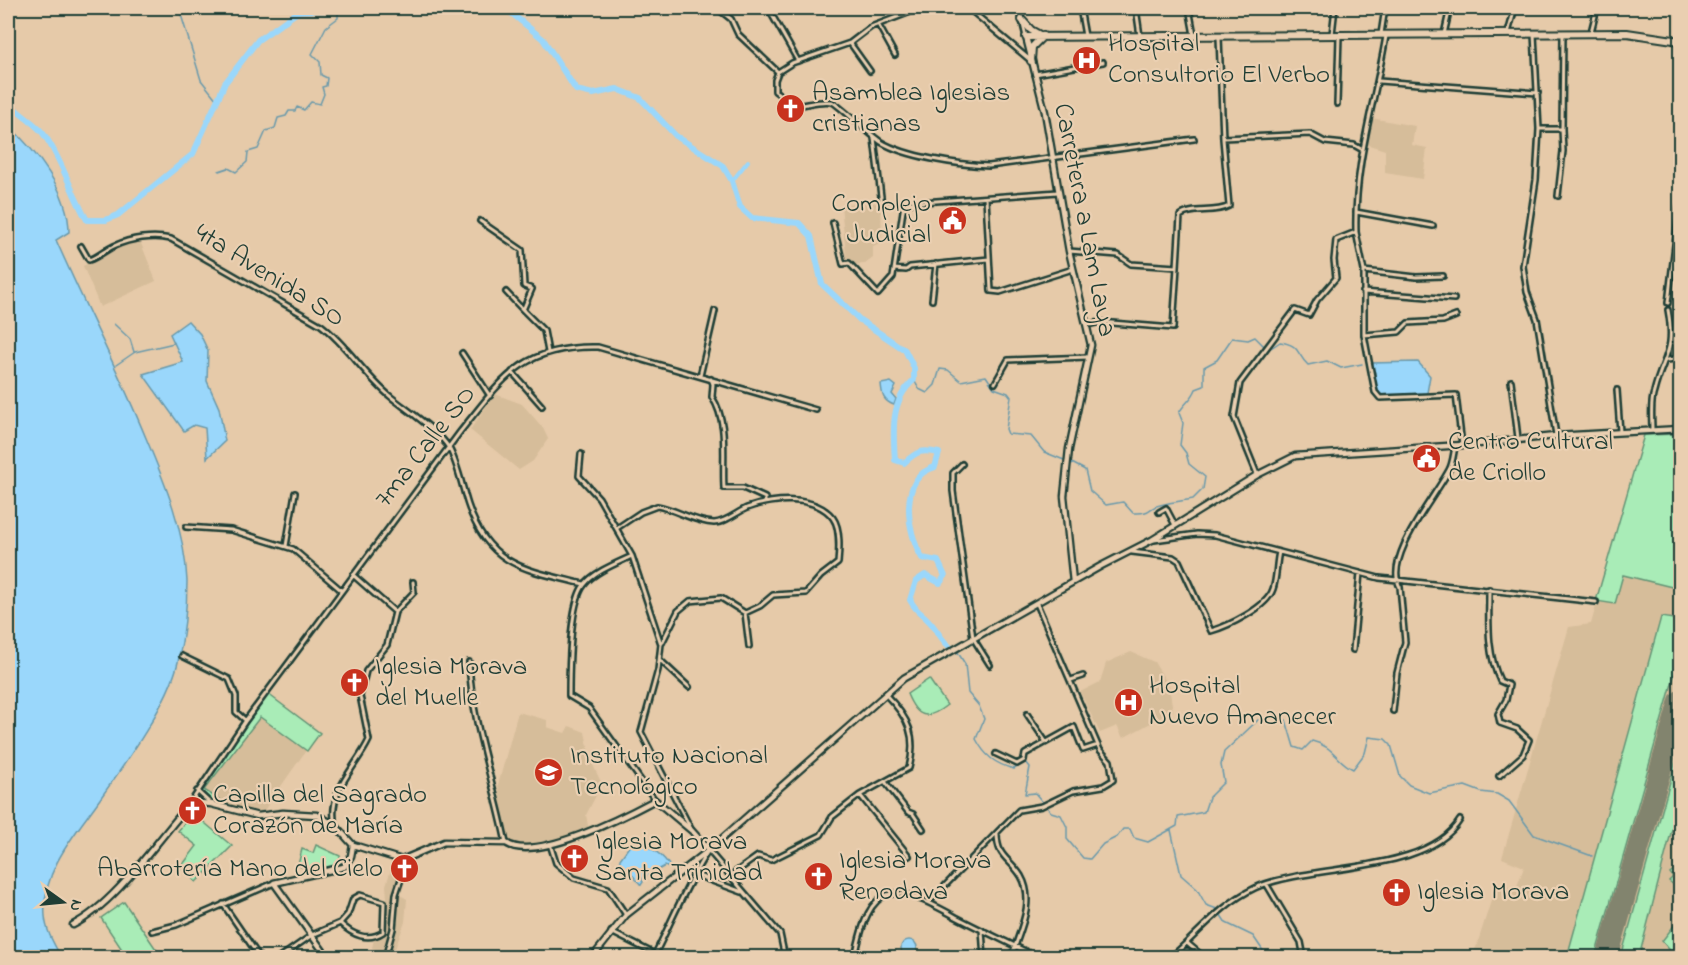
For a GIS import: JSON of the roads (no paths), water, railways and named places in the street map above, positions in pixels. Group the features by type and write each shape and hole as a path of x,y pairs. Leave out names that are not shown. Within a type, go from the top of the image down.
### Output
{"highway":[{"path":"1022,20 1031,30 1043,36"},
{"path":"1026,37 1508,33 1650,34 1680,40"},
{"path":"1031,61 1034,43 1043,36"}],"street":[{"path":"768,8 798,61"},
{"path":"921,8 861,33 850,43 798,61 778,72 774,86 782,98 795,106 828,102 836,104 874,138 890,147 965,165 989,166 1194,139"},
{"path":"968,8 1031,61"},
{"name":"Carretera a Lam Laya","path":"1019,8 1053,156 1069,251 1091,345 1069,449 1064,496 1073,582"},
{"path":"1080,8 1085,36"},
{"path":"1136,8 1140,36"},
{"path":"1189,8 1194,35"},
{"path":"1335,8 1337,104"},
{"path":"1385,8 1378,81 1361,149 1356,212 1356,232 1364,271 1364,335 1370,373 1380,398 1456,395 1462,445"},
{"path":"1444,34 1450,8"},
{"path":"1508,33 1515,8"},
{"path":"1591,34 1597,8"},
{"path":"722,12 731,19 738,34 778,72"},
{"path":"879,26 895,56"},
{"path":"1534,34 1539,129 1536,180 1523,266 1527,292 1537,319 1556,436"},
{"path":"1558,196 1563,151 1563,34"},
{"path":"1087,325 1100,322 1173,328 1180,216 1185,213 1224,209 1231,204 1222,138 1219,35"},
{"path":"850,43 870,71"},
{"path":"1035,74 1103,62"},
{"path":"1378,81 1538,93"},
{"path":"1539,129 1562,129"},
{"path":"1222,138 1310,134 1325,142 1354,145 1361,149"},
{"path":"874,138 882,205 1058,192"},
{"path":"986,198 991,291 994,293 1073,269"},
{"path":"1668,303 1680,203"},
{"path":"833,223 843,264 849,263 878,294 887,286 894,269 903,204"},
{"path":"1356,212 1393,221 1433,226"},
{"path":"480,222 522,250 524,286 531,289 523,310"},
{"path":"1257,475 1234,417 1240,382 1295,310 1310,315 1317,300 1336,278 1334,260 1336,240 1356,232"},
{"name":"4ta Avenida SO","path":"81,246 86,259 89,260 112,247 133,240 157,237 184,244 330,332 391,397 412,411 449,447 473,518 491,547 517,567 584,584"},
{"path":"1069,251 1118,255 1131,264 1177,267"},
{"path":"894,269 906,270 910,267 988,259"},
{"path":"932,300 936,264"},
{"path":"1364,271 1416,277 1443,276"},
{"path":"506,292 544,331 548,352"},
{"path":"1363,292 1454,299"},
{"path":"1652,430 1653,393 1667,361 1672,334 1668,310"},
{"path":"700,376 714,311"},
{"path":"1364,335 1399,332 1408,323 1443,321 1456,316"},
{"name":"7ma Calle SO","path":"188,806 246,720 341,590 449,447 512,372 548,352 568,346 598,347 816,410"},
{"path":"462,353 490,396"},
{"path":"995,383 1008,360 1090,357"},
{"path":"1667,361 1680,358"},
{"path":"512,372 542,406"},
{"path":"711,379 712,397 717,404 724,440 724,488 743,488 765,498 765,502"},
{"path":"1511,381 1518,438"},
{"path":"1617,390 1620,432"},
{"path":"592,957 627,915 709,850 904,678 1073,582 1132,552 1257,475 1295,456 1462,445 1518,438 1680,429"},
{"path":"1393,711 1397,673 1405,642 1400,587 1396,580 1404,547 1417,520 1450,469 1455,445"},
{"path":"580,454 579,476 599,498 632,556 661,644 660,660 641,732 692,831"},
{"path":"963,464 953,473 953,491 975,637 990,664"},
{"path":"286,546 295,493"},
{"path":"617,528 641,512 657,506 683,517 715,523 765,502 796,500 827,513 834,519 837,527 838,563 821,576 806,593 773,595 760,606 745,613"},
{"path":"1159,512 1166,508 1175,525"},
{"path":"186,527 231,530 286,546 293,549 341,590"},
{"path":"1152,540 1197,534 1215,535 1360,573 1396,580 1596,602"},
{"path":"1132,552 1173,557 1179,561 1211,631 1246,615 1269,597 1274,589 1279,552"},
{"path":"632,556 614,564 584,584 576,599 569,667 569,696 589,708 655,800 692,831 780,934 784,957"},
{"path":"1353,650 1360,573"},
{"path":"353,576 395,612"},
{"path":"324,818 332,812 342,785 369,740 360,696 366,671 387,645 395,612 414,592 412,582"},
{"path":"1490,590 1490,638 1493,663 1500,681 1509,685 1506,700 1498,714 1500,723 1517,729 1529,740 1523,755 1499,776"},
{"path":"661,644 678,611 690,601 721,598 745,613"},
{"path":"930,902 1019,810 1042,806 1073,791 1110,783 1113,780 1110,761 1098,745 1037,604"},
{"path":"745,613 749,646"},
{"path":"182,657 229,679 236,696 236,712 246,720"},
{"path":"660,660 689,687"},
{"path":"470,662 475,722 482,753 496,789 506,843"},
{"path":"1071,680 1083,676"},
{"path":"730,876 758,856 771,860 821,835 832,817 860,795 886,783 909,768 914,749 910,730 901,710 885,693"},
{"path":"1027,714 1046,742"},
{"path":"996,754 1017,764 1024,760 1025,754 1074,727 1083,750 1098,745"},
{"path":"886,783 908,812 913,814 922,829"},
{"path":"197,791 211,804"},
{"path":"860,795 909,856"},
{"path":"73,925 93,913 109,897 188,806 200,803 258,816 291,813 317,815 335,825 353,845 395,859 408,858 444,842 506,843 512,847 550,844 606,826 655,800"},
{"path":"332,812 335,825"},
{"path":"1170,957 1215,915 1256,888 1393,859 1421,850 1452,832 1460,820"},
{"path":"997,833 997,846 1020,876 1026,891 1027,908 1011,957"},
{"path":"550,844 556,863 574,878 608,888 627,915"},
{"path":"152,931 176,925 274,883 310,873 339,869 347,864 353,845"},
{"path":"351,856 365,850"},
{"path":"611,932 654,956 693,874 709,850"},
{"path":"385,957 393,929 396,894 408,858"},
{"path":"693,874 743,893"},
{"path":"274,883 328,957"},
{"path":"1267,885 1301,942 1304,957"},
{"path":"855,957 865,917 883,897 902,892 930,902 1039,957"},
{"path":"279,957 312,935 340,923 348,914 353,899 360,895 384,902 383,932 375,937 370,939 345,929 340,923"},
{"path":"222,904 260,957"},
{"path":"982,930 984,957"},
{"path":"1187,943 1205,957"}],"water":[{"path":"8,125 40,159 63,202 68,217 69,232 56,240 160,472 178,526 187,581 185,622 180,652 166,695 135,749 72,837 49,882 45,899 45,916 47,927 61,957 8,957"},
{"path":"188,321 200,334 208,351 207,381 219,408 225,441 207,458 205,428 194,425 184,431 143,374 183,362 170,334"},
{"path":"1418,362 1430,376 1427,393 1381,396 1375,385 1375,372 1371,369 1370,363"},
{"path":"891,382 896,386 892,394 896,399 894,405 885,399 881,388 881,384"},
{"path":"633,841 655,851 671,869 665,866 641,879 643,882 641,885 628,870 619,870 620,859"},
{"path":"909,940 917,948 909,956 901,948"}],"waterway":[{"path":"179,8 201,80 217,100"},
{"path":"8,101 45,136 87,220 106,220 118,215 193,154 225,83 258,40 299,11 355,8"},
{"path":"505,8 543,39 576,90 593,94 617,89 640,98 676,136 723,166 732,181 740,207 752,218 799,223 811,236 822,284 860,320 905,350 914,368 914,380 906,388 897,407 894,428 895,460 904,463 920,452 939,453 935,467 923,473 915,482 909,506 912,534 922,558 938,561 945,576 940,583 925,575 916,581 910,600 950,647"},
{"path":"219,171 228,168 236,172 247,162 248,152 258,149 266,131 275,128 278,118 286,116 289,111 295,111 297,107 304,110 311,102 320,104 324,94 322,87 326,86 327,78 321,75 320,62 312,54 326,27 338,18 338,10"},
{"path":"732,181 748,161"},
{"path":"114,324 130,339 134,352"},
{"path":"1068,461 1085,470 1090,491 1106,505 1123,502 1133,513 1139,513 1156,506 1193,499 1203,489 1205,477 1189,464 1186,453 1180,445 1183,423 1179,413 1196,389 1204,386 1204,367 1217,360 1232,338 1248,340 1255,337 1266,348 1271,348 1280,342 1287,343 1295,348 1308,365 1327,361 1341,368 1362,364"},
{"path":"116,365 135,352 174,343"},
{"path":"914,380 919,389 927,393 935,385 940,369 948,370 961,381 986,376 994,388 1008,393 1011,397 1006,429 1008,434 1031,436 1044,452 1064,460"},
{"path":"957,651 965,664 968,693 979,706 984,719 976,739 979,745 987,755 1007,767 1014,769 1026,762 1030,767 1025,794 1035,793 1051,812 1061,815 1067,827 1067,839 1083,858 1090,859 1103,844 1117,837 1123,829 1130,829 1134,838 1148,842 1177,826 1178,817 1204,812 1209,797 1224,782 1221,765 1224,752 1258,720 1276,715 1286,720 1294,747 1303,750 1312,741 1319,743 1353,769 1365,753 1369,737 1385,739 1391,745 1400,776 1409,785 1429,793 1465,786 1481,792 1497,794 1509,801 1534,835 1592,856"},
{"path":"1171,830 1181,875 1197,889 1206,905 1217,909 1226,923 1253,936 1268,958"},
{"path":"1674,876 1680,878"}],"place":[{"name":"Hospital Consultorio El Verbo","path":"1087,60"},
{"name":"Asamblea Iglesias cristianas","path":"791,109"},
{"name":"Complejo Judicial","path":"952,220"},
{"name":"Centro Cultural de Criollo","path":"1427,458"},
{"name":"Iglesia Morava del Muelle","path":"354,683"},
{"name":"Hospital Nuevo Amanecer","path":"1128,702"},
{"name":"Instituto Nacional Tecnológico","path":"549,772"},
{"name":"Capilla del Sagrado Corazón de María","path":"192,811"},
{"name":"Iglesia Morava Santa Trinidad","path":"574,858"},
{"name":"Abarrotería Mano del Cielo","path":"404,869"},
{"name":"Iglesia Morava Renodava","path":"818,877"},
{"name":"Iglesia Morava","path":"1396,892"}]}
